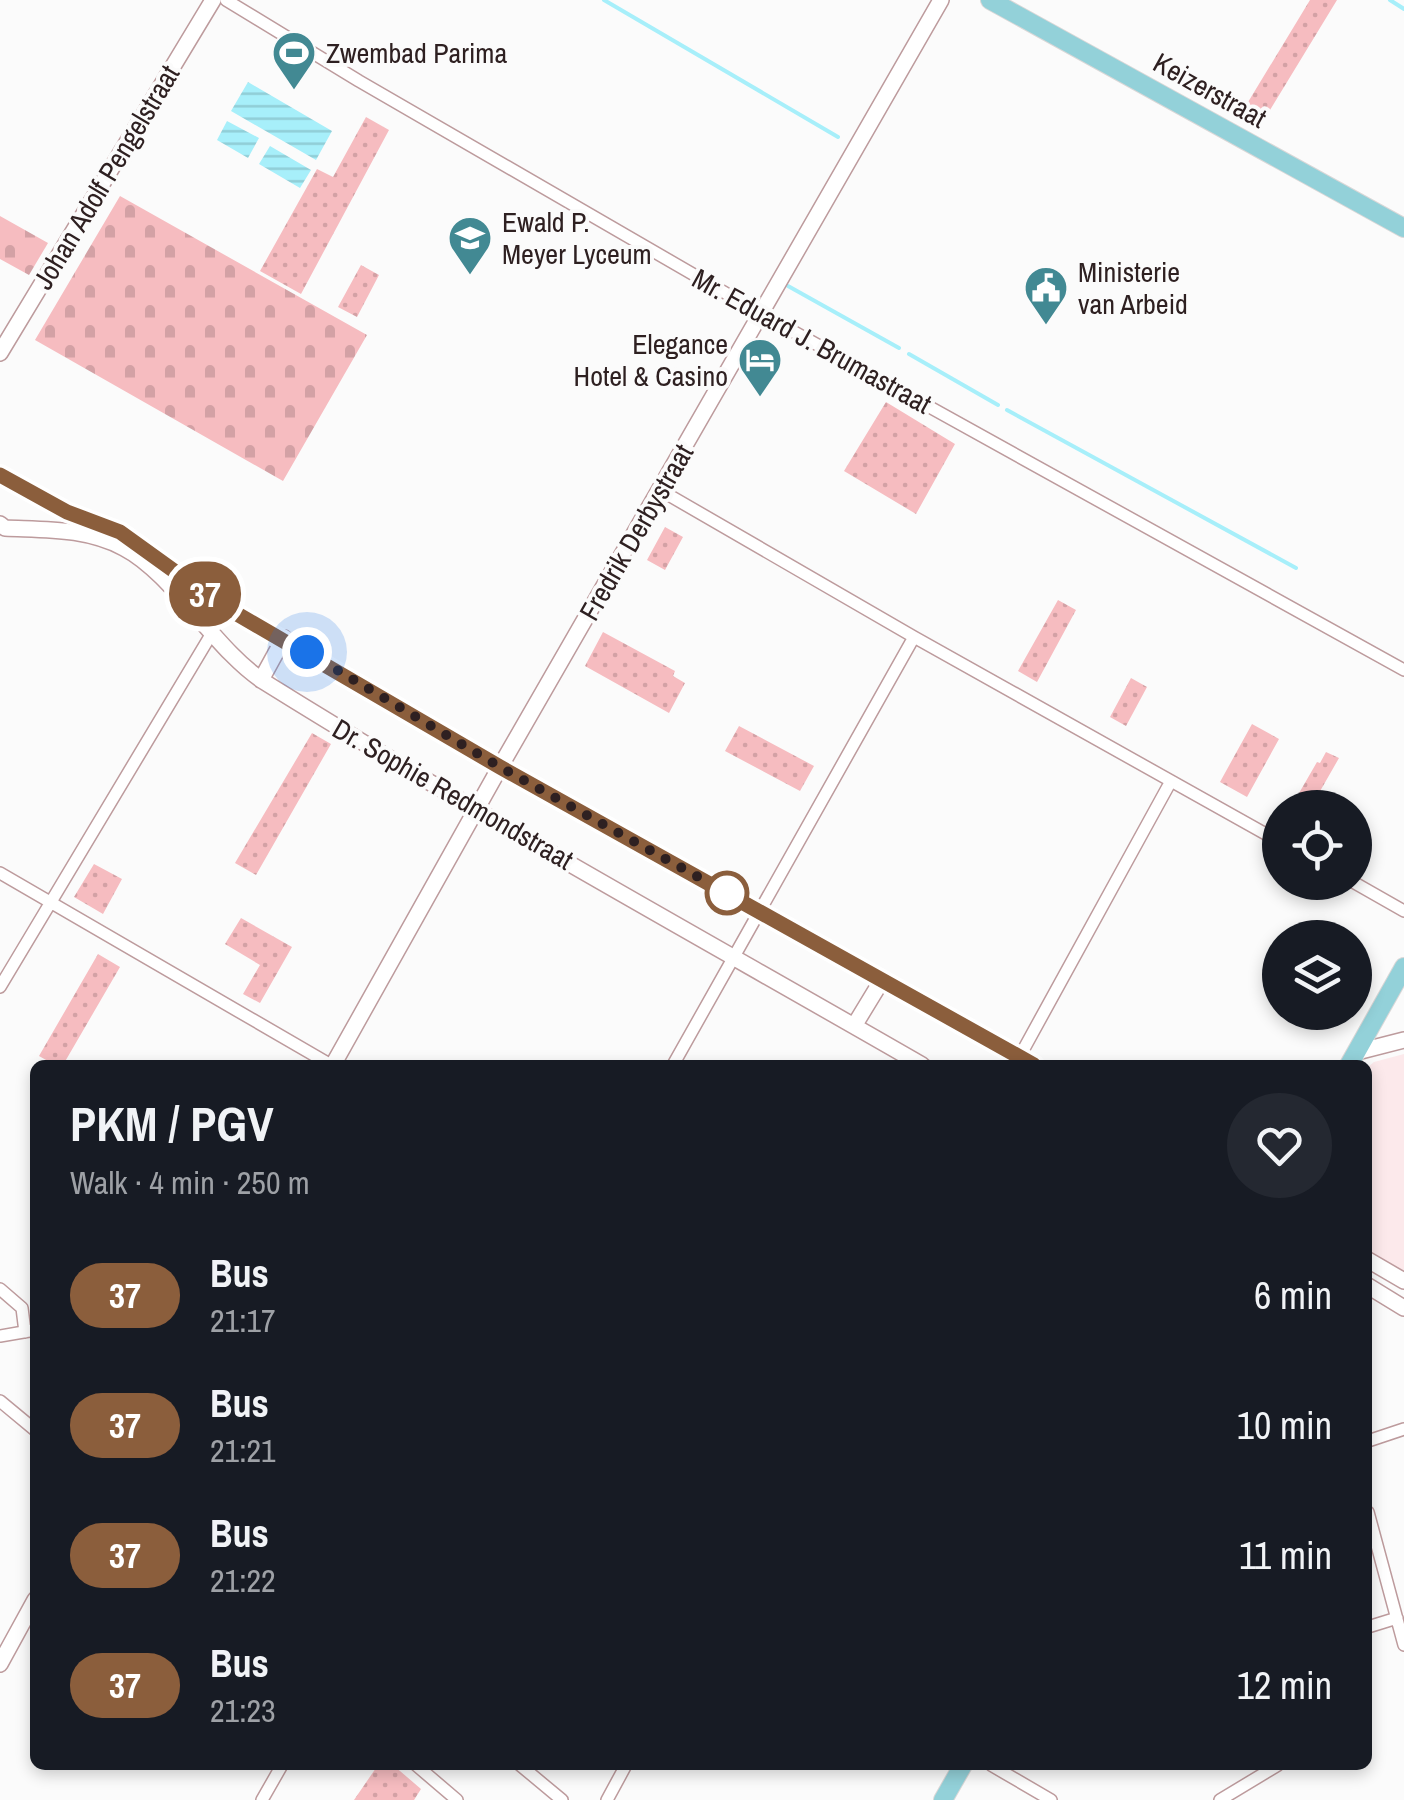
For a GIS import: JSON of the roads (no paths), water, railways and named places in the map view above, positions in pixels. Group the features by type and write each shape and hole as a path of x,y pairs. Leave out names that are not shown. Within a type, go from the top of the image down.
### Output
{"main road":[{"name":"Keizerstraat","path":"990,0 1404,228"},
{"path":"1353,1058 1404,967"},
{"path":"943,1800 960,1770"}],"street":[{"name":"Johan Adolf Pengelstraat","path":"0,353 213,0"},
{"name":"Mr. Eduard J. Brumastraat","path":"226,0 760,313 1404,670"},
{"name":"Fredrik Derbystraat","path":"335,1060 941,0"},
{"name":"Dr. Sophie Redmondstraat","path":"0,475 67,512 120,532 172,580 212,633 261,680 476,809 913,1060"},
{"path":"660,490 1262,832"},
{"name":"Dr. Sophie Redmondstraat","path":"0,524 84,532 126,548 172,580 284,638 500,767 1020,1060"},
{"path":"0,987 212,633"},
{"path":"676,1060 914,637"},
{"path":"261,680 284,638"},
{"path":"1024,1060 1171,781"},
{"path":"0,874 323,1060"},
{"path":"1372,892 1404,911"},
{"path":"854,1026 882,980"},
{"path":"1353,1058 1404,1040"},
{"path":"1372,1262 1404,1281"},
{"path":"1372,1288 1404,1308"},
{"path":"0,1289 22,1308 30,1331 0,1336"},
{"path":"0,1401 30,1426"},
{"path":"1372,1439 1404,1430"},
{"path":"1372,1527 1404,1646"},
{"path":"0,1664 30,1609"},
{"path":"1372,1626 1396,1618"},
{"path":"262,1800 279,1770"},
{"path":"422,1770 457,1800"},
{"path":"526,1770 562,1800"},
{"path":"607,1800 623,1770"},
{"path":"1000,1770 1052,1800"},
{"path":"1220,1800 1270,1770"}],"water":[{"path":"248,82 332,131 316,160 231,111"},
{"path":"227,121 259,138 248,158 217,140"},
{"path":"270,146 311,170 300,188 259,164"}],"waterway":[{"path":"604,0 838,137"},
{"path":"1390,0 1404,9"},
{"path":"788,286 899,348"},
{"path":"909,354 998,405"},
{"path":"1007,410 1296,568"}],"place":[{"name":"Zwembad Parima","path":"294,91"},
{"name":"Ewald P. Meyer Lyceum","path":"470,276"},
{"name":"Ministerie van Arbeid","path":"1046,326"},
{"name":"Elegance Hotel & Casino","path":"760,398"}]}
